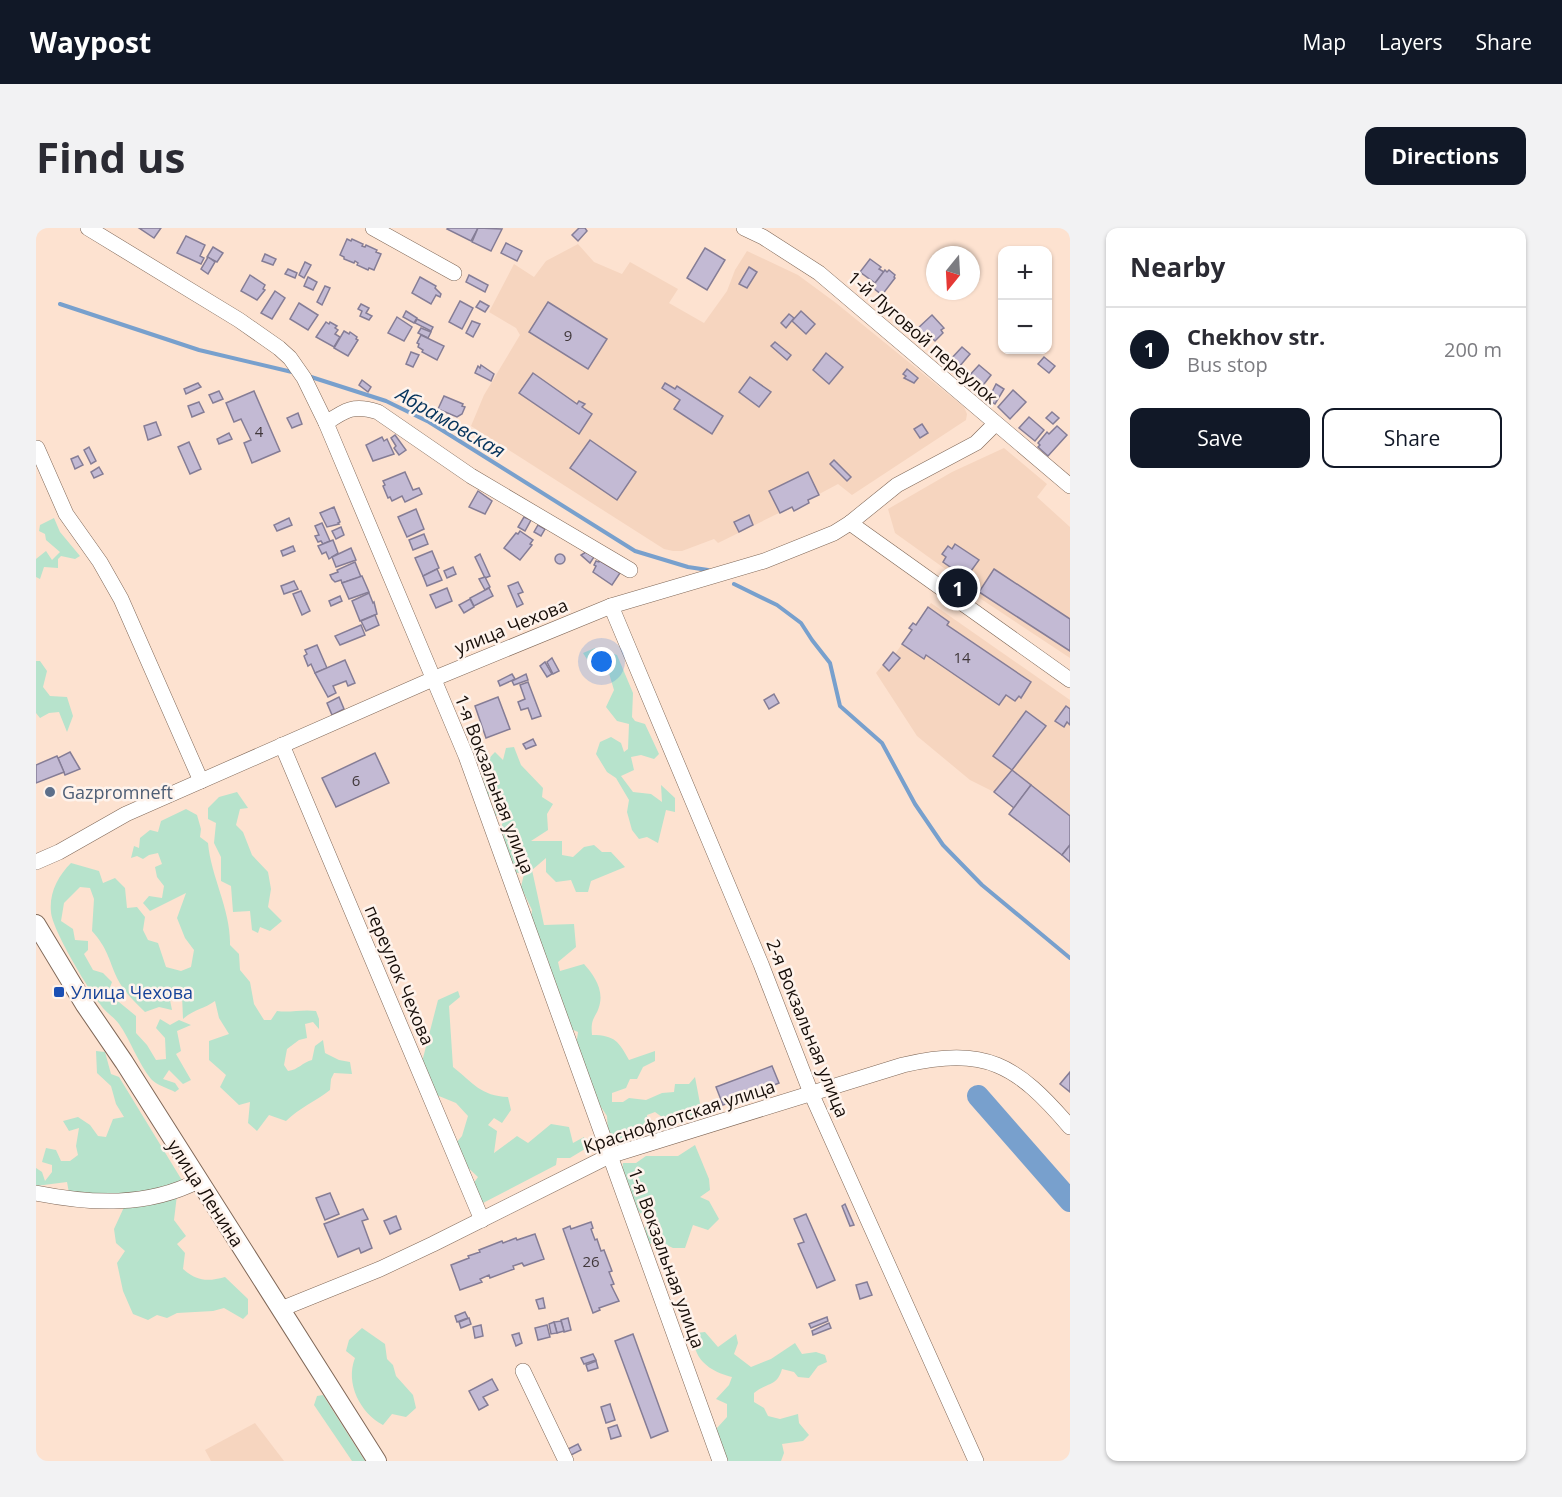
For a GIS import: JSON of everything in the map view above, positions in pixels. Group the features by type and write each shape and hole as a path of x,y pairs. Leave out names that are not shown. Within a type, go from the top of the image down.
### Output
{"main road":[{"name":"улица Ленина","path":"36,924 85,1005 124,1062 377,1461"}],"street":[{"name":"1-я Вокзальная улица","path":"88,228 247,325 290,358 304,378 326,423 466,756 720,1461"},
{"path":"373,228 454,273"},
{"name":"1-й Луговой переулок","path":"744,228 773,243 819,273 1070,486"},
{"path":"326,423 354,407 378,412 442,458 630,570"},
{"name":"улица Чехова","path":"36,862 59,852 126,814 433,679 611,606 764,561 834,532 850,524 897,485 976,443 995,424"},
{"path":"36,448 66,514 100,562 121,599 201,781"},
{"path":"850,524 1070,680"},
{"name":"2-я Вокзальная улица","path":"611,606 761,964 812,1093 976,1461"},
{"name":"переулок Чехова","path":"282,745 482,1220"},
{"name":"Краснофлотская улица","path":"281,1309 380,1269 609,1156 911,1063 937,1058 970,1058 986,1061 1016,1074 1036,1090 1070,1127"},
{"path":"36,1193 85,1201 139,1200 179,1191 198,1181"},
{"path":"523,1371 566,1461"}],"shaded area":[{"path":"578,244 594,262 622,274 630,262 678,289 669,303 704,323 727,291 735,270 747,251 798,275 836,303 964,407 967,414 966,420 852,495 838,484 808,500 809,503 794,511 792,508 779,513 718,543 714,539 682,551 664,549 471,426 484,395 520,335 516,328 489,312 514,264 534,277 546,261"},
{"path":"1004,448 1047,484 1037,497 1070,527 1070,658 975,595 976,591 895,533 888,509 952,472"},
{"path":"931,603 1070,700 1070,862 1009,814 1013,807 994,792 970,780 917,736 876,673 893,652 895,654 912,630 909,628 913,623 916,624"},
{"path":"255,1423 284,1461 211,1461 205,1450"}],"green space":[{"path":"54,518 60,532 80,556 75,559 61,556 58,559 58,568 44,567 40,579 36,577 36,559 46,551 52,560 60,552 46,540 45,534 39,531 40,525"},
{"path":"595,648 617,655 633,693 632,717 635,721 645,724 659,754 654,759 641,755 631,757 634,770 621,776 633,792 651,794 662,802 661,785 675,798 675,812 666,810 658,843 647,837 639,839 632,830 627,812 629,800 616,778 607,772 596,754 600,742 611,737 621,743 624,752 628,749 629,724 617,721 606,707 614,690 608,670 590,664 583,653"},
{"path":"36,661 40,661 47,671 43,687 50,696 67,697 73,716 67,732 59,712 49,713 40,718 36,713"},
{"path":"514,747 521,765 543,788 542,797 553,804 547,814 548,830 531,841 562,841 562,855 573,857 584,847 594,845 602,852 611,852 625,867 591,881 588,892 576,892 571,880 556,882 546,872 546,858 532,870 544,925 574,924 576,947 558,962 560,971 584,964 599,987 601,997 593,1020 592,1035 611,1038 622,1048 629,1060 655,1051 655,1061 643,1067 637,1079 630,1079 626,1088 612,1093 612,1102 623,1102 629,1098 646,1100 662,1093 674,1092 675,1084 689,1084 695,1077 702,1114 673,1125 655,1112 647,1115 648,1125 619,1140 608,1133 607,1116 597,1101 576,1047 578,1032 569,1028 548,960 536,936 531,920 532,910 521,887 524,874 513,872 502,830 502,818 495,815 493,798 487,796 485,790 483,778 490,757 495,752 503,760 506,748"},
{"path":"237,792 248,808 240,809 236,825 243,832 252,855 268,872 271,889 268,907 282,921 270,931 260,927 258,933 252,930 250,911 233,912 231,886 221,881 221,857 214,843 216,823 208,819 208,808 219,797"},
{"path":"186,809 197,815 201,829 200,837 208,843 227,919 230,945 239,954 240,970 250,982 254,1004 264,1020 271,1020 277,1011 316,1011 319,1029 313,1022 305,1024 307,1038 299,1040 287,1049 284,1065 288,1071 312,1060 315,1046 323,1040 325,1053 339,1060 350,1062 352,1074 334,1073 330,1090 286,1121 269,1115 257,1131 248,1123 250,1102 239,1105 220,1087 226,1075 209,1060 209,1041 229,1034 219,1018 215,1001 183,1019 182,995 169,995 172,1010 159,1007 145,1012 120,983 105,949 92,931 94,899 90,888 80,887 64,903 61,921 73,929 75,940 88,941 88,950 84,954 93,970 103,973 112,982 108,993 136,1016 136,1033 156,1060 166,1059 165,1038 156,1028 160,1019 170,1025 179,1020 191,1025 177,1031 181,1051 176,1054 191,1080 183,1084 169,1070 163,1079 175,1083 179,1089 175,1092 159,1085 146,1073 119,1024 102,1007 87,986 57,931 51,912 51,898 55,885 71,863 99,871 103,883 115,878 125,888 127,908 137,907 145,917 143,930 148,940 158,943 166,967 181,971 191,967 194,950 185,938 177,918 186,893 150,911 143,903 149,896 162,898 164,886 157,877 155,867 162,864 158,853 143,859 137,856 131,858 134,846 139,848 140,838 150,830 158,832 161,821"},
{"path":"458,991 460,997 449,1006 453,1067 484,1091 508,1097 511,1110 502,1123 494,1118 488,1125 497,1131 494,1153 517,1136 528,1143 551,1124 569,1127 573,1143 584,1137 585,1149 570,1158 557,1158 556,1165 483,1203 473,1184 478,1177 464,1164 456,1143 462,1136 468,1116 456,1103 434,1094 422,1062 438,1000"},
{"path":"96,1051 105,1052 111,1074 119,1077 183,1182 154,1193 115,1195 69,1193 67,1182 36,1186 36,1168 42,1172 45,1181 52,1172 52,1165 42,1162 46,1148 56,1150 61,1161 70,1161 78,1155 76,1146 79,1128 69,1131 63,1121 78,1117 90,1125 98,1136 106,1137 113,1119 124,1117 116,1104 111,1086 97,1073"},
{"path":"695,1145 709,1179 710,1190 700,1197 709,1201 719,1219 708,1230 693,1225 685,1248 673,1248 658,1241 647,1245 645,1228 650,1217 640,1213 629,1195 624,1183 623,1163 636,1163 646,1156 678,1156"},
{"path":"177,1195 174,1220 186,1236 177,1244 185,1253 183,1269 202,1279 213,1280 225,1277 248,1299 248,1314 243,1319 224,1308 213,1311 177,1313 167,1318 157,1315 148,1320 133,1314 123,1291 117,1263 125,1251 116,1243 114,1229 125,1205"},
{"path":"362,1328 385,1344 387,1359 393,1365 396,1376 413,1395 416,1408 406,1417 392,1414 383,1425 361,1405 353,1387 352,1368 355,1358 346,1351 349,1340"},
{"path":"705,1332 718,1347 736,1334 738,1343 734,1354 751,1367 771,1359 795,1343 802,1354 816,1352 825,1355 827,1362 818,1366 809,1378 798,1377 794,1372 782,1369 774,1382 754,1393 754,1402 764,1408 768,1416 780,1419 798,1414 799,1423 809,1435 803,1441 782,1444 784,1453 781,1461 727,1461 718,1443 717,1428 727,1417 727,1404 716,1399 729,1385 732,1377 709,1367 697,1354 696,1333"},
{"path":"323,1395 365,1461 352,1461 314,1405 317,1396"}],"building":[{"path":"139,228 161,228 154,238"},
{"path":"448,228 478,228 471,241"},
{"path":"478,228 502,229 491,251 472,242"},
{"path":"579,228 585,228 587,231 578,241 572,235"},
{"path":"186,236 205,245 200,256 204,258 201,264 177,253"},
{"path":"347,239 351,241 352,239 365,247 366,245 381,254 374,270 369,268 368,270 340,255"},
{"path":"506,243 522,251 517,261 501,253"},
{"path":"213,247 223,253 217,262 207,257"},
{"path":"705,248 725,260 707,290 687,278"},
{"path":"265,254 276,259 273,265 262,261"},
{"path":"208,257 215,262 208,274 201,269"},
{"path":"870,259 884,272 875,283 860,272"},
{"path":"305,262 311,265 304,278 299,275"},
{"path":"749,267 757,272 747,288 739,284"},
{"path":"288,269 297,273 295,278 285,274"},
{"path":"885,270 887,272 889,270 895,278 882,295 872,287"},
{"path":"250,275 265,285 263,289 265,290 257,300 241,291"},
{"path":"469,275 488,285 485,292 466,282"},
{"path":"308,277 317,282 313,290 304,286"},
{"path":"420,277 436,286 435,288 441,294 440,297 436,295 431,304 412,293"},
{"path":"325,286 330,288 322,305 317,302"},
{"path":"275,291 285,298 272,319 261,313"},
{"path":"460,301 473,308 462,329 449,322"},
{"path":"480,301 489,306 485,312 476,307"},
{"path":"548,302 607,339 588,369 529,332"},
{"path":"299,303 318,315 308,330 290,319"},
{"path":"361,304 369,308 366,313 372,316 369,320 360,316 362,311 358,309"},
{"path":"406,311 417,318 414,323 403,317"},
{"path":"801,311 815,324 806,334 792,321"},
{"path":"789,314 794,318 786,328 781,323"},
{"path":"932,315 944,328 941,330 943,333 935,341 932,338 929,341 917,329"},
{"path":"397,317 412,327 404,341 388,333"},
{"path":"417,319 433,327 431,331 415,323"},
{"path":"472,321 480,324 473,337 466,333"},
{"path":"326,322 337,326 335,328 338,330 335,334 340,337 334,347 316,337"},
{"path":"421,328 431,332 428,338 418,333"},
{"path":"344,331 349,334 350,332 358,340 348,356 334,348"},
{"path":"421,335 444,346 437,360 422,352 423,350 418,347 417,343"},
{"path":"775,342 791,355 787,360 771,346"},
{"path":"962,347 970,354 959,367 950,360"},
{"path":"411,352 419,355 413,367 406,364"},
{"path":"826,353 843,367 829,384 813,370"},
{"path":"1044,357 1055,366 1049,373 1038,364"},
{"path":"481,365 494,374 491,381 475,373"},
{"path":"979,365 991,375 981,388 968,377"},
{"path":"907,369 918,378 914,383 904,378 906,376 903,374"},
{"path":"533,373 577,404 579,401 585,404 582,407 592,414 579,434 519,393"},
{"path":"750,377 771,392 759,407 739,392"},
{"path":"362,380 371,387 368,392 359,385"},
{"path":"198,383 201,387 186,394 184,389"},
{"path":"665,383 675,389 677,386 723,416 712,434 674,409 680,400 662,388"},
{"path":"996,384 1004,389 995,404 988,400"},
{"path":"1013,390 1026,402 1010,419 998,407"},
{"path":"219,391 223,399 213,403 209,395"},
{"path":"254,391 280,451 252,463 244,443 251,440 241,419 234,422 226,403"},
{"path":"444,396 463,404 462,406 465,407 462,414 457,417 438,409"},
{"path":"199,402 204,412 192,417 188,406"},
{"path":"1052,412 1059,418 1053,424 1046,418"},
{"path":"298,413 302,424 292,428 287,418"},
{"path":"1029,417 1044,430 1035,441 1019,428"},
{"path":"156,422 161,435 148,440 144,426"},
{"path":"922,424 928,433 920,438 914,429"},
{"path":"1057,426 1067,435 1048,456 1038,447 1040,445 1038,443 1047,432 1049,434"},
{"path":"229,433 232,439 219,444 217,439"},
{"path":"395,435 406,450 399,455 391,438"},
{"path":"382,437 384,441 387,439 394,454 373,461 366,445"},
{"path":"590,440 636,472 617,500 570,468"},
{"path":"189,442 201,469 190,474 178,447"},
{"path":"89,447 96,461 91,464 84,450"},
{"path":"78,456 83,465 75,469 71,459"},
{"path":"834,460 851,477 847,481 830,464"},
{"path":"99,467 103,474 94,478 91,472"},
{"path":"405,472 413,490 419,488 422,494 405,502 402,496 392,501 390,497 388,498 383,481"},
{"path":"808,472 819,495 794,511 792,507 780,513 769,491"},
{"path":"478,491 492,501 485,514 469,507"},
{"path":"334,507 340,522 327,527 320,513"},
{"path":"416,509 424,529 407,537 398,517"},
{"path":"749,515 753,525 739,532 734,522"},
{"path":"524,517 531,520 525,531 518,527"},
{"path":"289,518 292,525 277,531 274,525"},
{"path":"322,523 330,541 323,544 321,541 318,542 315,536 319,535 315,526"},
{"path":"538,525 545,529 541,536 534,532"},
{"path":"341,527 344,535 336,539 332,531"},
{"path":"520,531 533,540 530,544 532,545 520,560 504,548"},
{"path":"424,534 428,544 413,550 409,540"},
{"path":"333,540 338,553 329,559 326,552 322,554 318,546"},
{"path":"955,544 979,560 966,578 943,562 946,557 942,554 948,546 952,549"},
{"path":"293,546 295,551 283,556 281,551"},
{"path":"351,548 356,560 336,567 332,557"},
{"path":"432,551 439,568 423,576 415,558"},
{"path":"586,552 594,557 590,563 581,555"},
{"path":"480,554 490,576 485,578 475,557"},
{"path":"560,554 564,555 564,563 560,564 556,563 555,559 556,555"},
{"path":"596,561 620,573 612,585 593,572"},
{"path":"355,562 361,577 342,583 341,580 335,582 332,579 330,575"},
{"path":"453,567 456,574 447,578 444,571"},
{"path":"437,569 442,580 427,586 423,576"},
{"path":"994,569 1070,619 1070,651 979,592"},
{"path":"362,576 369,592 349,599 342,583"},
{"path":"485,577 490,587 485,590 479,579"},
{"path":"294,581 298,589 284,594 281,586"},
{"path":"518,582 523,592 518,594 523,604 517,607 508,586"},
{"path":"447,588 452,601 436,608 430,595"},
{"path":"489,588 493,596 474,606 470,598"},
{"path":"301,591 310,611 302,615 293,594"},
{"path":"369,593 377,614 360,621 352,601"},
{"path":"340,596 342,601 331,606 329,601"},
{"path":"470,599 474,607 464,613 459,605"},
{"path":"928,607 949,622 947,625 1031,682 1021,698 1019,696 1015,701 1006,695 999,705 926,655 924,659 902,644 912,630 909,628 913,623 916,625"},
{"path":"375,615 379,625 366,631 361,621"},
{"path":"361,625 365,635 340,645 335,636"},
{"path":"317,645 327,668 315,673 311,664 308,666 304,656 307,654 305,650"},
{"path":"893,652 900,658 889,671 883,665"},
{"path":"552,658 559,671 553,674 547,662"},
{"path":"345,660 355,683 348,686 346,681 333,686 336,693 328,697 315,673"},
{"path":"545,662 552,674 547,677 540,666"},
{"path":"512,674 515,679 500,686 498,681"},
{"path":"526,674 528,680 514,685 512,681"},
{"path":"528,682 541,716 532,719 528,708 521,710 518,702 525,699 520,685"},
{"path":"774,694 779,703 769,709 764,700"},
{"path":"339,697 344,709 332,715 327,703"},
{"path":"498,697 510,729 486,738 475,706"},
{"path":"1066,706 1070,709 1070,725 1067,722 1064,727 1055,721"},
{"path":"1026,711 1046,726 1012,770 993,756"},
{"path":"533,739 536,745 526,749 523,744"},
{"path":"70,752 80,769 65,775 58,758"},
{"path":"375,753 389,783 336,807 322,778"},
{"path":"57,756 64,772 36,783 36,765"},
{"path":"1012,770 1031,785 1014,808 994,792"},
{"path":"1031,785 1070,816 1070,845 1062,855 1009,814"},
{"path":"1070,845 1070,862 1062,855"},
{"path":"772,1066 779,1083 723,1105 716,1087"},
{"path":"1070,1072 1070,1092 1060,1084"},
{"path":"330,1193 339,1214 325,1220 316,1198"},
{"path":"845,1204 854,1225 850,1226 842,1206"},
{"path":"363,1209 368,1219 362,1221 372,1248 361,1253 359,1248 338,1257 324,1224"},
{"path":"806,1214 835,1280 817,1288 798,1244 804,1242 794,1219"},
{"path":"396,1216 401,1229 390,1234 384,1221"},
{"path":"591,1222 595,1240 597,1239 601,1251 604,1250 612,1271 609,1272 614,1284 611,1285 619,1301 599,1308 600,1310 593,1313 563,1229 570,1226 571,1229"},
{"path":"535,1234 544,1259 524,1266 522,1263 513,1266 514,1269 490,1278 489,1275 480,1279 482,1282 460,1290 451,1265 502,1241 503,1243"},
{"path":"867,1282 872,1295 860,1299 856,1285"},
{"path":"543,1298 545,1308 539,1309 536,1300"},
{"path":"465,1312 468,1318 457,1322 455,1316"},
{"path":"827,1317 828,1321 811,1328 809,1324"},
{"path":"469,1318 471,1324 461,1328 459,1322"},
{"path":"568,1318 571,1330 564,1332 561,1320"},
{"path":"561,1321 564,1331 557,1333 554,1322"},
{"path":"554,1322 557,1333 551,1334 549,1324"},
{"path":"829,1323 831,1328 813,1335 812,1331"},
{"path":"481,1325 483,1336 475,1338 473,1327"},
{"path":"547,1325 550,1337 538,1340 535,1328"},
{"path":"519,1333 522,1343 516,1346 512,1335"},
{"path":"633,1334 668,1431 651,1438 615,1341"},
{"path":"593,1354 596,1360 584,1364 581,1358"},
{"path":"596,1361 598,1368 588,1371 586,1365"},
{"path":"492,1379 498,1390 483,1397 488,1405 479,1410 469,1391"},
{"path":"610,1404 615,1420 606,1423 601,1407"},
{"path":"617,1425 621,1436 611,1439 608,1428"},
{"path":"578,1444 581,1450 571,1455 568,1449"}],"waterway":[{"name":"Абрамовская","path":"60,304 199,350 292,372"},
{"name":"Абрамовская","path":"308,376 386,401 429,422 635,551 688,567 708,570"},
{"name":"Абрамовская","path":"734,584 777,605 801,623 830,663 840,706 882,743 915,804 943,845 982,885 1070,958"},
{"path":"978,1096 1070,1201"}],"place":[{"name":"Chekhov str.","path":"958,588"},
{"name":"Gazpromneft","path":"50,792"},
{"name":"Улица Чехова","path":"59,992"}]}
